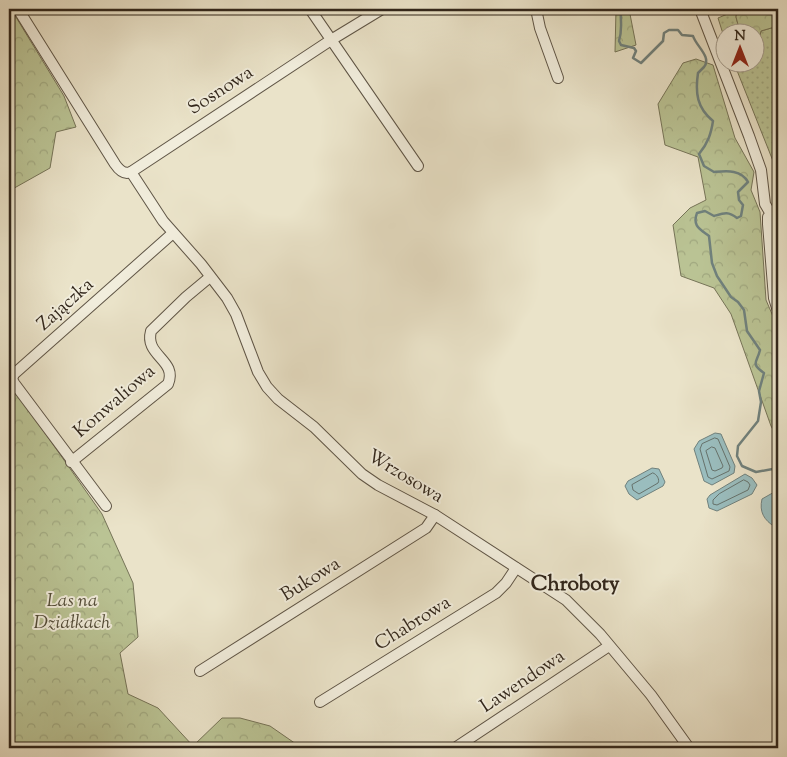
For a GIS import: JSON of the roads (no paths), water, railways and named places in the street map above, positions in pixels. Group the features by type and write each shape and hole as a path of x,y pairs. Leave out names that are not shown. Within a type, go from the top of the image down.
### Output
{"street":[{"path":"18,9 117,166 124,173 131,172"},
{"path":"310,9 418,166"},
{"name":"Sosnowa","path":"131,172 331,40 382,9"},
{"path":"536,9 540,28 558,78"},
{"path":"700,9 761,170 765,204 775,212 768,218 768,224 774,298 778,311"},
{"name":"Wrzosowa","path":"131,172 173,233 227,298 236,314 258,372 267,387 278,399 314,427 362,474 378,485 435,515 576,608 651,695 684,747"},
{"name":"Zajączka","path":"106,506 71,462 12,379 14,374 173,233"},
{"name":"Konwaliowa","path":"71,462 168,384 171,377 170,370 150,344 151,330 210,277"},
{"name":"Bukowa","path":"200,671 426,528 435,515"},
{"name":"Chabrowa","path":"320,702 496,593 506,583 516,568"},
{"name":"Lawendowa","path":"455,748 609,646"}],"water":[{"path":"715,433 721,434 735,466 734,473 712,485 704,481 694,449 699,441"},
{"path":"652,468 659,469 665,482 663,486 637,500 629,494 625,486 628,481"},
{"path":"745,474 752,478 757,485 752,494 717,511 709,508 707,499 710,495"},
{"path":"776,491 778,493 778,525 775,527 763,515 761,504 762,499"}],"waterway":[{"path":"621,9 619,41 621,45 634,48 636,51 633,58 641,63 663,41 664,33 669,30 678,30 682,35 693,36 705,55 706,63 698,73 697,94 703,111 713,121 709,138 699,154 704,166 714,172 728,171 737,173 748,182 738,192 739,200 743,205 741,216 737,218 726,213 714,216 705,211 697,213 696,224 709,236 712,263 717,276 731,297 744,310 747,331 760,350 756,365 764,373 759,391 761,402 758,421 738,446 737,456 742,466 756,472 778,468"}],"district":[{"name":"Chroboty","path":"575,585"}],"park label":[{"name":"Las na Działkach","path":"72,612"}]}
